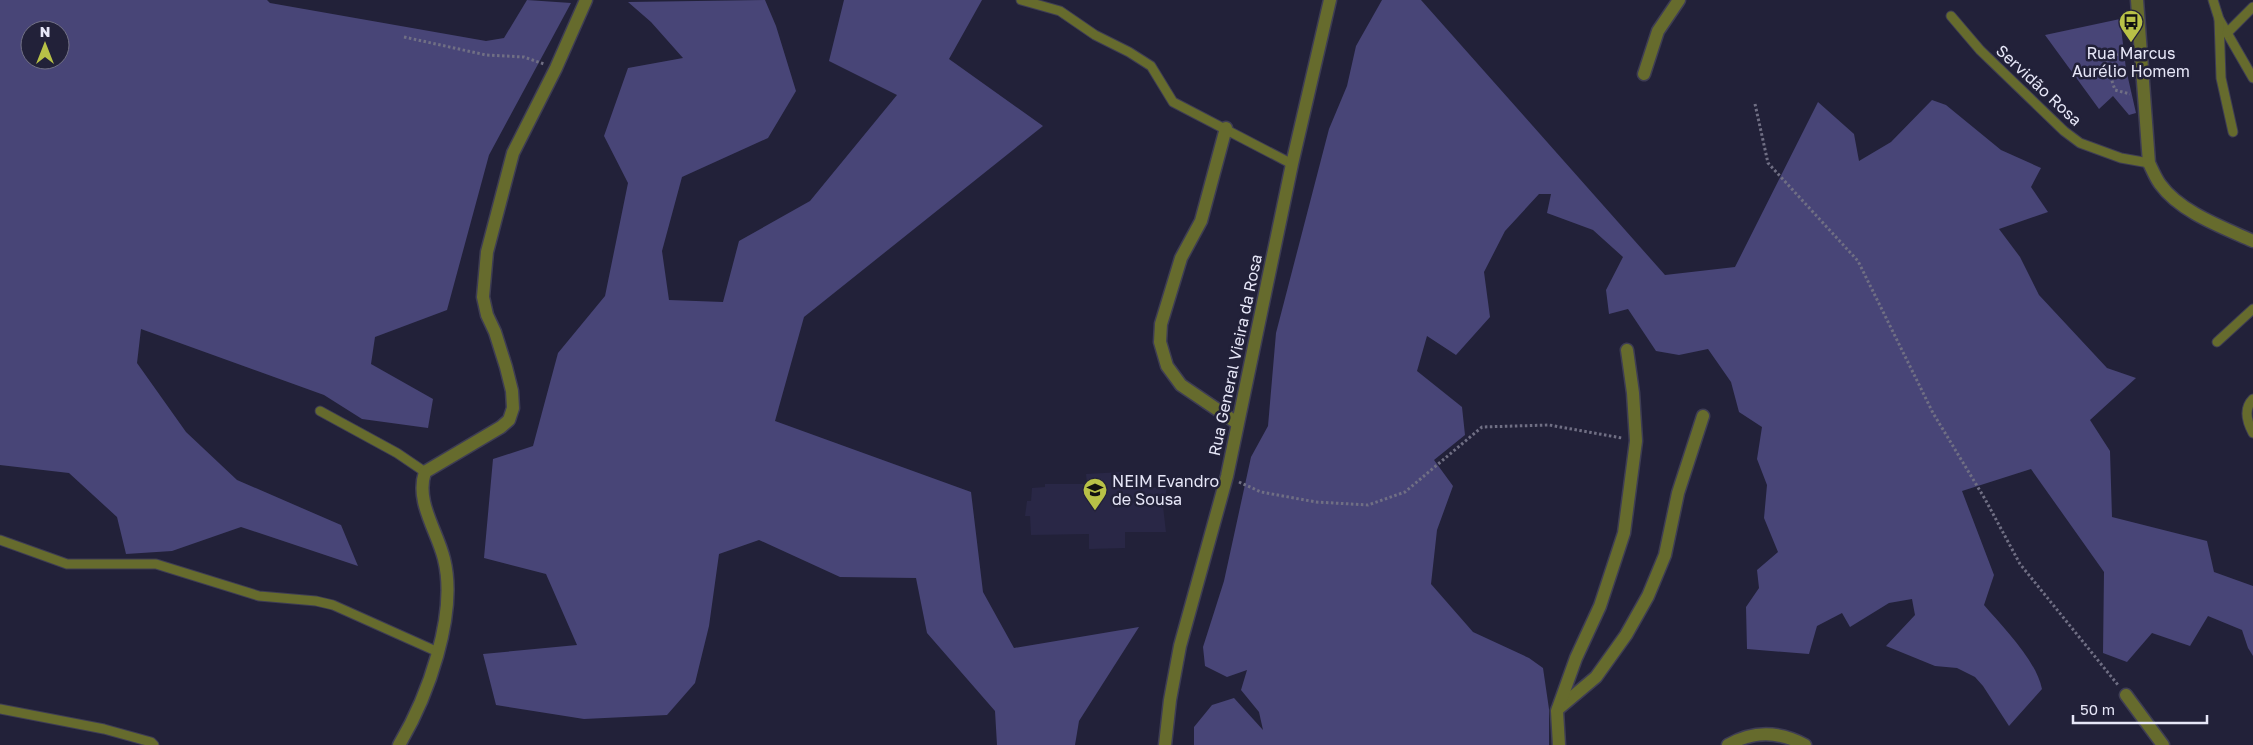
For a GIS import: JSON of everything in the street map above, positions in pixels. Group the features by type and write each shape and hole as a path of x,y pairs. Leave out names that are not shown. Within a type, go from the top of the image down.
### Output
{"street":[{"path":"399,745 429,685 438,652 445,614 447,583 444,560 422,496 421,484 425,472 501,427 509,420 513,408 512,391 483,297 487,252 513,153 556,68 586,0"},
{"name":"Rua General Vieira da Rosa","path":"1165,745 1170,700 1180,646 1227,476 1292,164 1330,0"},
{"path":"1644,74 1658,31 1678,0"},
{"path":"2137,0 2149,163 2159,183 2172,198 2253,241"},
{"path":"1226,128 1200,221 1178,268 1161,324 1160,342 1167,366 1181,385 1237,423"},
{"path":"1559,745 1556,711 1576,658 1600,606 1624,533 1636,441 1633,393 1626,350"},
{"path":"1556,711 1596,677 1626,636 1648,596 1665,555 1678,493 1703,416"},
{"path":"2126,695 2163,745"},
{"path":"1728,745 1739,738 1763,733 1789,736 1805,745"}],"lane":[{"path":"1021,0 1060,11 1095,35 1129,52 1152,66 1173,102 1200,118 1226,128 1292,164"},
{"path":"2213,0 2219,19 2253,78"},
{"path":"2227,33 2253,7"},
{"name":"Servidão Rosa","path":"1951,16 1980,50 2064,131 2080,143 2121,158 2149,163"},
{"path":"2219,19 2221,78 2233,132"},
{"path":"2217,342 2253,310"},
{"path":"2253,399 2249,403 2246,417 2253,433"},
{"path":"320,411 396,453 425,472"},
{"path":"0,540 67,564 156,564 259,596 333,604 438,652"},
{"path":"0,709 118,732 151,742 154,745"}],"path":[{"path":"404,37 486,55 524,57 556,68"},
{"path":"2096,59 2134,51"},
{"path":"2104,57 2115,90 2138,96"},
{"path":"1755,104 1768,163 1858,262 1934,413 1985,498 2020,564 2126,695"},
{"path":"1227,476 1261,492 1316,502 1368,505 1405,492 1456,452 1482,427 1549,425 1636,441"}],"shaded area":[{"path":"0,0 267,0 270,3 486,41 504,38 527,0 571,3 489,155 447,310 375,337 371,364 433,399 428,428 362,419 324,395 141,329 137,363 186,432 237,480 341,525 358,566 241,527 172,551 126,554 117,517 69,473 0,465"},
{"path":"765,0 776,26 796,91 768,138 682,177 662,251 669,300 723,302 739,241 810,201 897,95 829,61 844,0 982,0 949,59 1043,126 804,317 775,421 971,492 983,592 1014,648 1139,627 1079,721 1075,745 997,745 995,711 927,633 916,578 840,577 759,540 719,554 709,626 695,683 667,715 584,719 496,705 483,654 577,645 546,574 484,558 493,459 533,446 558,353 605,296 628,183 604,136 628,68 683,58 651,22 628,2"},
{"path":"1382,0 1421,0 1665,275 1735,267 1818,102 1854,134 1859,161 1891,142 1932,100 1946,105 2001,150 2041,168 2031,187 2048,212 1999,229 2020,257 2039,295 2107,368 2136,378 2090,420 2110,451 2112,517 2207,541 2214,572 2253,586 2253,656 2242,630 2208,616 2190,646 2152,633 2127,662 2103,653 2104,572 2031,469 1962,491 1994,575 1984,605 2026,655 2039,678 2042,689 2009,726 1975,677 1957,668 1935,666 1886,646 1915,615 1912,599 1889,603 1850,627 1842,613 1817,626 1809,654 1747,649 1746,607 1759,588 1757,570 1778,552 1764,518 1767,485 1757,459 1762,427 1739,412 1731,382 1708,349 1679,355 1656,351 1628,309 1609,314 1606,290 1623,257 1593,230 1547,213 1551,194 1539,194 1505,231 1484,272 1490,317 1456,355 1427,336 1417,371 1462,407 1465,435 1434,460 1453,486 1437,530 1431,584 1473,632 1529,658 1543,668 1549,709 1549,745 1194,745 1194,727 1212,705 1234,698 1263,730 1259,712 1241,690 1247,670 1227,677 1205,666 1203,647 1224,581 1251,457 1268,426 1276,333 1329,129 1347,86 1356,46"},
{"path":"2120,19 2126,69 2136,113 2129,115 2113,96 2099,109 2045,35"},
{"name":"NEIM Evandro de Sousa","path":"1122,472 1123,489 1167,487 1163,506 1166,532 1125,532 1125,548 1089,549 1089,534 1031,535 1030,516 1025,516 1027,501 1031,501 1032,488 1045,487 1045,484 1087,484 1086,474"}],"place":[{"name":"Rua Marcus Aurélio Homem","path":"2131,43"},
{"name":"NEIM Evandro de Sousa","path":"1095,511"}]}
